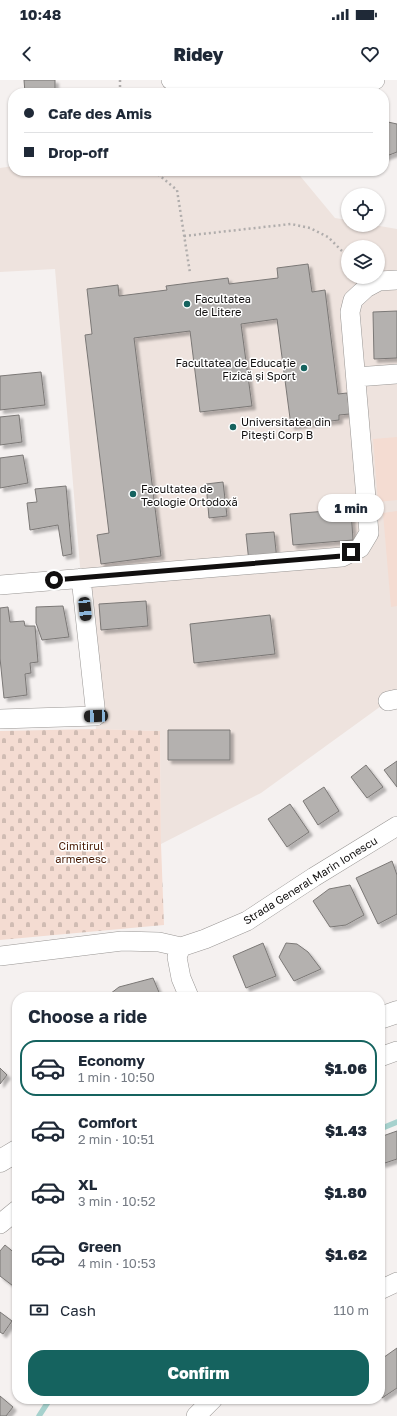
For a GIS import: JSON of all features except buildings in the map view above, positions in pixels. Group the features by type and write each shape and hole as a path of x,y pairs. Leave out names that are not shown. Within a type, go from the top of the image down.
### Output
{"main road":[{"path":"385,1016 397,1012"},
{"path":"0,1161 12,1154"}],"street":[{"path":"170,80 175,82 375,80"},
{"path":"0,585 342,556 360,548 369,533 350,312 353,300 366,288 378,281 397,280"},
{"path":"356,377 397,374"},
{"path":"0,719 96,716 82,578"},
{"name":"Strada General Marin Ionescu","path":"181,947 205,939 247,921 314,877 397,826"},
{"path":"0,956 122,941 160,942 181,947 177,957 181,978 187,992"},
{"path":"385,1055 397,1051"},
{"path":"0,1224 12,1214"},
{"path":"385,1288 397,1282"},
{"path":"196,1416 208,1404"}],"path":[{"path":"160,176 178,190 190,273"},
{"path":"184,236 291,224 310,228 328,237 341,250"}],"shaded area":[{"name":"Universitatea din Pitești Corp B","path":"8,167 8,176 300,176 335,218 341,219 341,232 385,232 385,227 397,229 397,690 388,701 261,793 161,844 160,731 96,729 81,578 55,269 0,272 0,168"}],"green space":[{"path":"397,437 397,500 378,502 373,439"},
{"path":"397,511 397,606 391,607 383,513"},
{"name":"Cimitirul armenesc","path":"96,729 160,731 161,844 164,925 0,940 0,731"}],"waterway":[{"path":"385,1127 397,1122"},
{"path":"39,1416 47,1404"}],"place":[{"name":"Facultatea de Litere","path":"187,304"},
{"name":"Facultatea de Educație Fizică și Sport","path":"304,368"},
{"name":"Universitatea din Pitești Corp B","path":"233,427"},
{"name":"Facultatea de Teologie Ortodoxă","path":"133,494"}],"route":[{"path":"54,580 342,556 351,552"}]}
